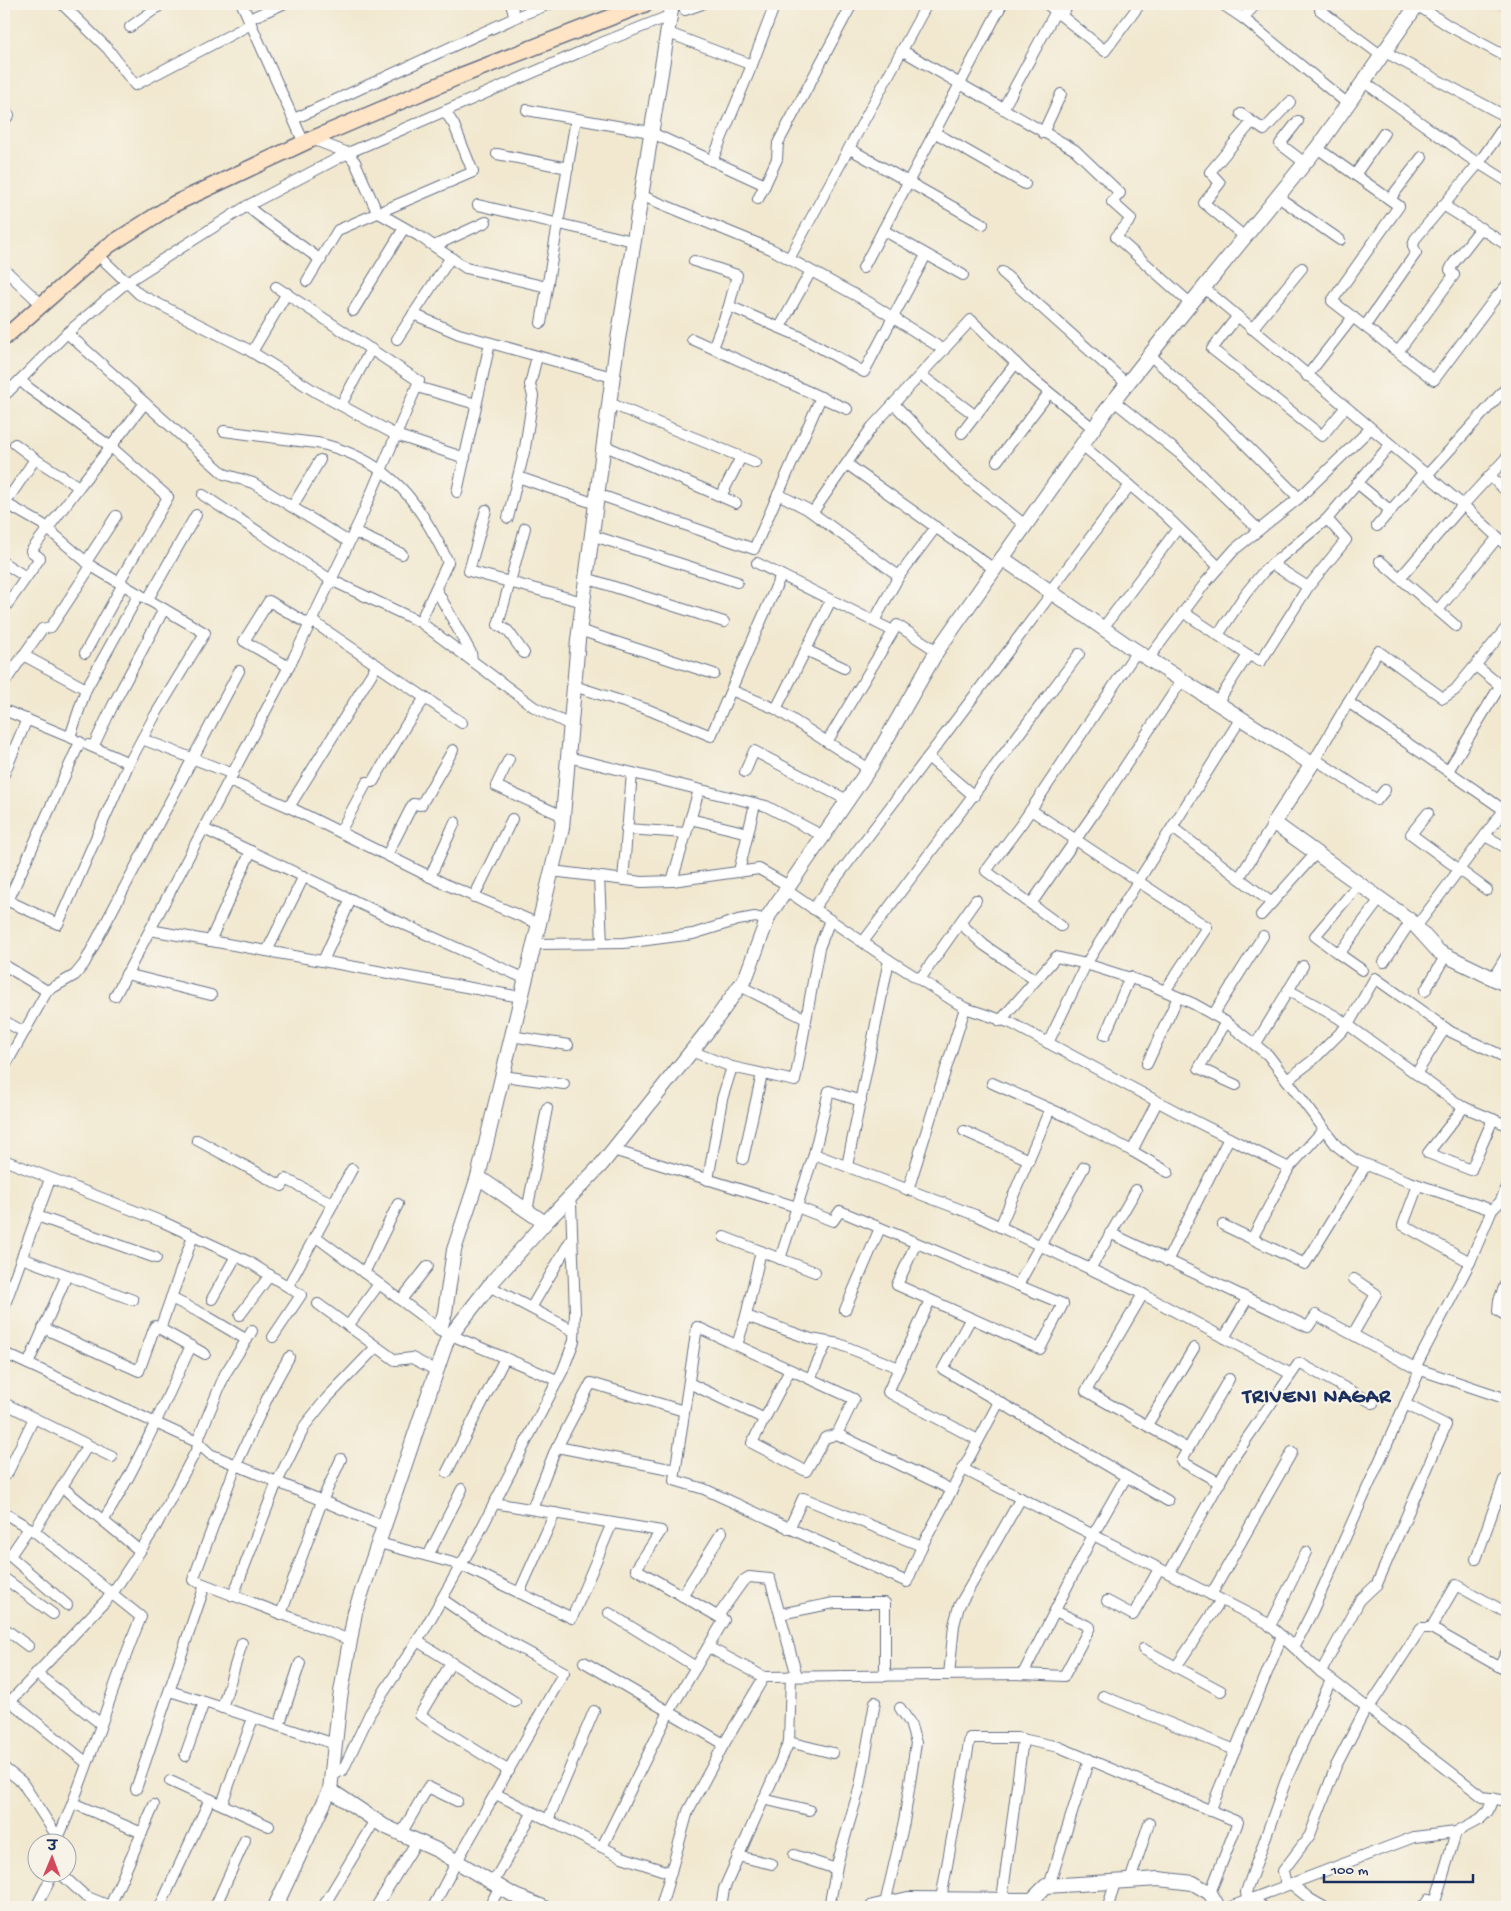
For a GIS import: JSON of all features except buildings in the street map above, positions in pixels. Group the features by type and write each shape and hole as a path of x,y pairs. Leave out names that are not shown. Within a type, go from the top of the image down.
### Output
{"main road":[{"path":"4,338 108,246 174,204 308,141 460,76 645,4"}],"street":[{"path":"62,4 108,49 135,86 251,24"},
{"path":"130,27 162,4"},
{"path":"242,4 294,118 308,141 348,153 355,162 377,212 451,256 466,268 547,287"},
{"path":"251,24 248,19 284,4"},
{"path":"511,4 515,18"},
{"path":"294,118 550,4"},
{"path":"685,10 702,4"},
{"path":"712,161 775,4"},
{"path":"758,199 777,159 778,143 852,4"},
{"path":"789,259 927,4"},
{"path":"863,268 1002,4"},
{"path":"1047,4 1105,51 1140,4"},
{"path":"1003,109 1058,13 1070,4"},
{"path":"1222,4 1243,18 1348,104"},
{"path":"1243,18 1256,4"},
{"path":"445,1332 601,1165 740,986 746,977 767,920 869,769 937,651 1114,401 1317,148 1417,4 1449,26 1507,57"},
{"path":"331,1783 340,1698 355,1612 447,1340 445,1312 454,1250 478,1177 562,828 582,602 612,376 670,10"},
{"path":"4,396 67,333 127,282 247,206 348,153 594,46 670,10"},
{"path":"1320,10 1383,54 1507,117"},
{"path":"666,32 752,65"},
{"path":"903,51 1075,150 1120,192 1112,202 1131,219 1116,237 1191,304"},
{"path":"1364,82 1507,181"},
{"path":"1043,133 1062,94"},
{"path":"1241,114 1264,130 1290,102"},
{"path":"528,110 650,132 765,185"},
{"path":"307,281 338,230 473,172 454,125 445,111"},
{"path":"541,323 576,119"},
{"path":"1298,121 1280,144 1304,163"},
{"path":"1245,237 1204,204 1220,182 1210,172 1252,122"},
{"path":"1365,326 1416,253 1413,246 1415,239 1479,163 1507,122"},
{"path":"934,132 1025,184"},
{"path":"1355,175 1384,133"},
{"path":"1317,148 1399,206 1332,301 1434,380 1507,285"},
{"path":"850,149 984,224"},
{"path":"498,154 568,168"},
{"path":"1390,199 1422,157"},
{"path":"640,195 771,249 893,318 944,350"},
{"path":"1278,197 1340,240"},
{"path":"478,205 633,241"},
{"path":"1443,205 1507,245"},
{"path":"247,206 321,260"},
{"path":"434,246 486,222"},
{"path":"353,311 404,228"},
{"path":"1398,352 1454,275 1450,270 1453,264 1481,228"},
{"path":"883,230 963,275"},
{"path":"730,306 801,337 864,372 926,254"},
{"path":"98,255 139,294 252,352 340,405 396,435 464,458"},
{"path":"397,339 451,256"},
{"path":"694,261 737,275 730,306 712,348"},
{"path":"1252,329 1302,268"},
{"path":"4,269 41,304"},
{"path":"780,328 810,271"},
{"path":"1002,272 1128,384"},
{"path":"114,996 289,667 351,537 419,381 276,287"},
{"path":"1204,288 1463,505 1507,546"},
{"path":"252,352 286,293"},
{"path":"413,314 458,334 612,376"},
{"path":"1237,317 1212,349 1322,436 1345,408"},
{"path":"1307,376 1353,317"},
{"path":"813,512 872,427 970,320 1049,393 1094,429"},
{"path":"67,333 224,474 253,483 292,507 351,537 402,554"},
{"path":"692,338 847,409"},
{"path":"457,492 490,343"},
{"path":"340,405 371,350"},
{"path":"1150,355 1216,415 1298,498"},
{"path":"508,518 524,448 532,396 530,384 537,356"},
{"path":"962,433 1016,363"},
{"path":"921,375 976,416"},
{"path":"20,380 111,446 168,497 85,653"},
{"path":"417,387 476,404"},
{"path":"1377,526 1507,387"},
{"path":"997,460 1049,393"},
{"path":"518,477 596,499 754,550 821,397"},
{"path":"1114,401 1179,453 1259,530"},
{"path":"4,609 40,558 32,551 145,403"},
{"path":"609,403 756,463"},
{"path":"894,404 958,471 1025,525"},
{"path":"1061,926 986,871 1143,655 1183,612 1219,567 1235,549 1298,498 1370,429"},
{"path":"224,431 325,444 357,456 381,469 412,498 432,528 448,562 420,622"},
{"path":"15,444 79,487"},
{"path":"603,445 736,503"},
{"path":"1082,445 1130,485 1219,567"},
{"path":"1218,635 1246,593 1264,571 1326,519 1390,445"},
{"path":"721,496 741,457"},
{"path":"1400,578 1507,457"},
{"path":"36,459 4,504 48,529 89,564 205,633 130,762 58,924 6,900 80,742"},
{"path":"292,507 320,460"},
{"path":"847,464 936,527 1051,592 1143,655 1241,718 1376,800 1385,790"},
{"path":"1490,476 1507,492"},
{"path":"1357,483 1391,511"},
{"path":"814,908 1130,485"},
{"path":"778,494 813,512 899,576"},
{"path":"203,495 331,580 420,622 534,707 570,725"},
{"path":"486,510 469,572 582,602"},
{"path":"70,738 86,689 143,596 196,515"},
{"path":"4,683 42,629 51,627 116,516"},
{"path":"1183,612 1260,661 1308,587 1346,540 1326,519"},
{"path":"874,621 899,576 936,527"},
{"path":"524,653 508,631 498,625 525,528"},
{"path":"1103,628 1178,528"},
{"path":"591,535 737,582"},
{"path":"1438,610 1498,538"},
{"path":"1380,561 1456,626"},
{"path":"4,563 26,577"},
{"path":"757,563 893,631"},
{"path":"1272,564 1308,587"},
{"path":"574,686 649,710 711,736 781,575"},
{"path":"586,578 724,622"},
{"path":"436,590 471,653 472,660"},
{"path":"776,709 831,600"},
{"path":"289,667 244,640 269,601 310,623 377,665 462,723"},
{"path":"93,747 164,609"},
{"path":"827,742 897,625 937,651"},
{"path":"1239,878 1314,762 1378,651 1444,698 1456,690 1507,627"},
{"path":"579,630 714,674"},
{"path":"806,650 844,668"},
{"path":"863,942 1079,654"},
{"path":"23,655 86,689"},
{"path":"1217,702 1248,655"},
{"path":"289,806 377,665"},
{"path":"1448,771 1503,689 1476,666"},
{"path":"4,1068 47,991 75,975 84,964 239,671"},
{"path":"1031,904 1076,840 1182,680"},
{"path":"731,690 776,709 869,769"},
{"path":"340,832 367,782 373,782 406,725 425,698"},
{"path":"1348,702 1448,771 1506,807 1384,962"},
{"path":"4,710 130,762"},
{"path":"1048,1043 1086,964 1241,718"},
{"path":"4,774 27,719"},
{"path":"142,739 192,758 430,877 539,924"},
{"path":"387,855 413,804 421,804 453,750"},
{"path":"745,772 754,751 847,800"},
{"path":"568,757 766,806 823,836"},
{"path":"928,757 974,796"},
{"path":"509,759 496,786 563,816"},
{"path":"623,880 632,773"},
{"path":"672,881 699,790"},
{"path":"739,872 756,804"},
{"path":"1031,810 1138,883 1207,927 1165,991"},
{"path":"1428,813 1411,834 1487,890"},
{"path":"474,897 512,819"},
{"path":"690,819 748,833"},
{"path":"430,877 455,822"},
{"path":"1274,823 1413,924 1439,952 1507,985"},
{"path":"204,828 351,899 526,979"},
{"path":"1173,828 1272,903"},
{"path":"626,829 686,833"},
{"path":"1484,836 1507,848"},
{"path":"210,940 251,851"},
{"path":"1261,915 1316,853"},
{"path":"552,871 642,882 672,881 759,869 889,960 965,1008 1011,1023 1157,1102 1289,1168"},
{"path":"267,951 304,876"},
{"path":"599,877 602,943"},
{"path":"1360,884 1315,936 1362,970"},
{"path":"323,961 351,899"},
{"path":"1339,954 1380,899"},
{"path":"920,979 976,900"},
{"path":"534,944 624,943 692,934 738,920 756,917 767,920"},
{"path":"691,1051 732,1067 795,1081 819,948 830,920"},
{"path":"960,923 984,945 1036,980"},
{"path":"150,930 521,997"},
{"path":"1213,1016 1263,936"},
{"path":"1426,990 1446,955"},
{"path":"1493,978 1507,955"},
{"path":"1000,1020 1056,957 1130,977 1178,997 1226,1022 1268,1055 1337,1146 1355,1160 1418,1185 1492,1210"},
{"path":"846,1166 889,960"},
{"path":"4,965 47,991"},
{"path":"1255,1045 1302,966"},
{"path":"126,974 211,995"},
{"path":"1106,1035 1130,977"},
{"path":"1287,1080 1312,1061 1348,1025 1375,978 1445,1028 1507,1058"},
{"path":"740,986 806,1019"},
{"path":"1288,990 1348,1025 1464,1107 1507,1125"},
{"path":"1147,1064 1178,997"},
{"path":"908,1190 965,1008"},
{"path":"4,1021 24,1032"},
{"path":"1226,1022 1199,1068 1236,1085"},
{"path":"1416,1074 1445,1028"},
{"path":"512,1036 568,1045"},
{"path":"708,1180 722,1099 732,1067"},
{"path":"743,1159 762,1074"},
{"path":"502,1076 564,1084"},
{"path":"992,1083 1050,1109 1132,1151 1168,1172"},
{"path":"780,1259 814,1154 829,1091 861,1101"},
{"path":"1132,1151 1157,1102"},
{"path":"1464,1107 1428,1153 1471,1170 1493,1119"},
{"path":"527,1211 547,1108"},
{"path":"1000,1227 1050,1109"},
{"path":"1252,1239 1289,1168 1324,1129"},
{"path":"964,1132 1029,1160"},
{"path":"1167,1261 1229,1138"},
{"path":"197,1140 282,1186 286,1179 333,1204"},
{"path":"613,1150 797,1207 833,1221 840,1211 1063,1304 1040,1350 898,1285 916,1243"},
{"path":"814,1154 975,1215 1143,1294 1291,1374"},
{"path":"4,1161 163,1222 236,1256 301,1294 273,1337"},
{"path":"1223,1225 1305,1264 1366,1165"},
{"path":"1018,1285 1084,1167"},
{"path":"288,1286 352,1169"},
{"path":"478,1177 545,1223"},
{"path":"4,1307 50,1179"},
{"path":"1418,1185 1403,1225 1470,1262"},
{"path":"1294,1647 1312,1612 1405,1404 1417,1369 1470,1262 1492,1210 1504,1204 1507,1187"},
{"path":"1090,1269 1136,1190"},
{"path":"274,1907 331,1783 343,1770 370,1713 417,1641 461,1565 557,1380 574,1341 571,1204 567,1201"},
{"path":"364,1273 398,1204"},
{"path":"37,1216 156,1258"},
{"path":"845,1310 880,1228"},
{"path":"1110,1234 1308,1327 1316,1314 1417,1369 1507,1399"},
{"path":"160,1329 193,1236"},
{"path":"316,1236 445,1332 557,1380"},
{"path":"724,1237 814,1272"},
{"path":"531,1308 572,1238"},
{"path":"736,1345 746,1316 761,1251"},
{"path":"212,1299 236,1256"},
{"path":"22,1258 133,1300"},
{"path":"401,1300 428,1266"},
{"path":"28,1364 67,1274"},
{"path":"240,1315 270,1275"},
{"path":"1352,1334 1376,1294 1354,1279"},
{"path":"1507,1280 1499,1300 1498,1311 1507,1316"},
{"path":"348,1326 379,1284"},
{"path":"489,1286 574,1331"},
{"path":"1143,1294 1086,1391 1188,1448"},
{"path":"87,1763 7,1704 112,1594 155,1528 198,1444 225,1374 250,1335 171,1298"},
{"path":"1224,1338 1247,1299"},
{"path":"930,1300 888,1392 978,1440"},
{"path":"318,1304 395,1360 412,1358 437,1370"},
{"path":"746,1316 810,1339 839,1344 899,1368"},
{"path":"971,1318 943,1370 1168,1501"},
{"path":"43,1328 139,1371 155,1326 205,1354"},
{"path":"790,1370 752,1443 806,1471 825,1438 836,1434 854,1399 697,1327 674,1480 704,1489 907,1582 922,1546 999,1402"},
{"path":"810,1379 827,1342"},
{"path":"102,1521 136,1465 191,1346"},
{"path":"234,1596 277,1482 306,1424 376,1347"},
{"path":"1147,1425 1194,1348"},
{"path":"4,1352 198,1444 210,1454 385,1527"},
{"path":"289,1357 236,1465 193,1580 350,1640"},
{"path":"447,1472 505,1358"},
{"path":"1107,1601 1133,1615 1164,1571 1220,1483 1232,1460 1299,1363 1372,1403"},
{"path":"1220,1483 1181,1461 1229,1379"},
{"path":"532,1509 557,1448 591,1382 684,1412"},
{"path":"689,1383 765,1419"},
{"path":"4,1403 112,1457"},
{"path":"1321,1672 1360,1600 1377,1584 1446,1425 1405,1404"},
{"path":"7,1474 34,1418"},
{"path":"836,1434 952,1490"},
{"path":"67,1605 10,1556 62,1487 88,1445"},
{"path":"557,1448 675,1470"},
{"path":"1211,1595 1292,1452"},
{"path":"281,1614 322,1501 341,1459"},
{"path":"963,1469 1270,1626 1321,1672 1483,1797 1507,1801"},
{"path":"1023,1674 1093,1535 1126,1477"},
{"path":"1476,1560 1504,1480 1507,1482"},
{"path":"62,1487 140,1551"},
{"path":"428,1556 462,1489"},
{"path":"789,1529 803,1498 922,1546"},
{"path":"949,1675 954,1625 959,1606 1021,1498"},
{"path":"494,1503 661,1530 636,1569 724,1620 669,1712 602,1847"},
{"path":"4,1513 31,1529 141,1617 126,1652 73,1803 60,1834"},
{"path":"519,1593 555,1513"},
{"path":"379,1543 461,1565 572,1618 612,1523"},
{"path":"682,1596 722,1532"},
{"path":"1270,1626 1306,1552"},
{"path":"718,1616 748,1577 770,1579 794,1676 789,1742 724,1889 721,1907"},
{"path":"4,1578 53,1614"},
{"path":"136,1789 205,1585"},
{"path":"1430,1628 1456,1585 1507,1613"},
{"path":"433,1907 456,1861 564,1672 487,1630 442,1599"},
{"path":"1176,1667 1221,1600"},
{"path":"780,1614 834,1603 885,1603 885,1676"},
{"path":"708,1647 764,1677 1023,1674 1064,1676 1090,1627 1055,1611"},
{"path":"608,1613 696,1666"},
{"path":"4,1628 28,1646"},
{"path":"1324,1907 1288,1884 1284,1871 1310,1835 1336,1766 1367,1708 1421,1628 1430,1628 1503,1668 1507,1651"},
{"path":"1210,1811 1282,1636"},
{"path":"417,1641 515,1702"},
{"path":"222,1708 242,1643"},
{"path":"1143,1649 1221,1691"},
{"path":"584,1662 724,1744"},
{"path":"279,1726 300,1663"},
{"path":"451,1663 420,1715 509,1771"},
{"path":"36,1673 101,1724"},
{"path":"661,1907 688,1811 724,1744 764,1677"},
{"path":"1263,1907 1250,1899 1246,1892 1286,1780 1331,1680"},
{"path":"170,1691 335,1744"},
{"path":"1103,1696 1235,1750"},
{"path":"184,1756 204,1702"},
{"path":"829,1907 836,1869 860,1786 875,1702"},
{"path":"879,1906 904,1822 916,1743 910,1723 900,1708"},
{"path":"548,1820 594,1711"},
{"path":"222,1804 253,1718"},
{"path":"941,1899 970,1738 1023,1739 1060,1747 1238,1822 1210,1893"},
{"path":"1001,1904 1023,1739"},
{"path":"789,1742 833,1753"},
{"path":"1049,1886 1089,1759"},
{"path":"4,1768 22,1782 53,1834"},
{"path":"170,1781 269,1826"},
{"path":"331,1783 375,1820 456,1861 515,1896 543,1907"},
{"path":"401,1834 428,1787 457,1801"},
{"path":"496,1794 622,1857 671,1873"},
{"path":"1230,1907 1414,1837 1456,1832 1480,1819 1488,1811 1492,1798"},
{"path":"160,1907 210,1799"},
{"path":"763,1799 810,1810"},
{"path":"73,1803 142,1833"},
{"path":"72,1884 85,1896 105,1906 154,1805"},
{"path":"489,1907 497,1885 533,1812"},
{"path":"323,1907 375,1820"},
{"path":"1130,1881 1149,1823"},
{"path":"1424,1907 1429,1899 1435,1902 1456,1832"},
{"path":"215,1907 245,1840"},
{"path":"376,1907 417,1841"},
{"path":"794,1855 836,1869"},
{"path":"738,1856 772,1864"},
{"path":"879,1906 908,1899 941,1899 1001,1904 1032,1900 1046,1886 1159,1879 1194,1884 1210,1893 1218,1907"},
{"path":"1108,1907 1116,1882"},
{"path":"36,1907 48,1884"}],"shaded area":[{"path":"1488,4 1507,4 1507,15"}],"district":[{"name":"TRIVENI NAGAR","path":"1317,1395"}]}
